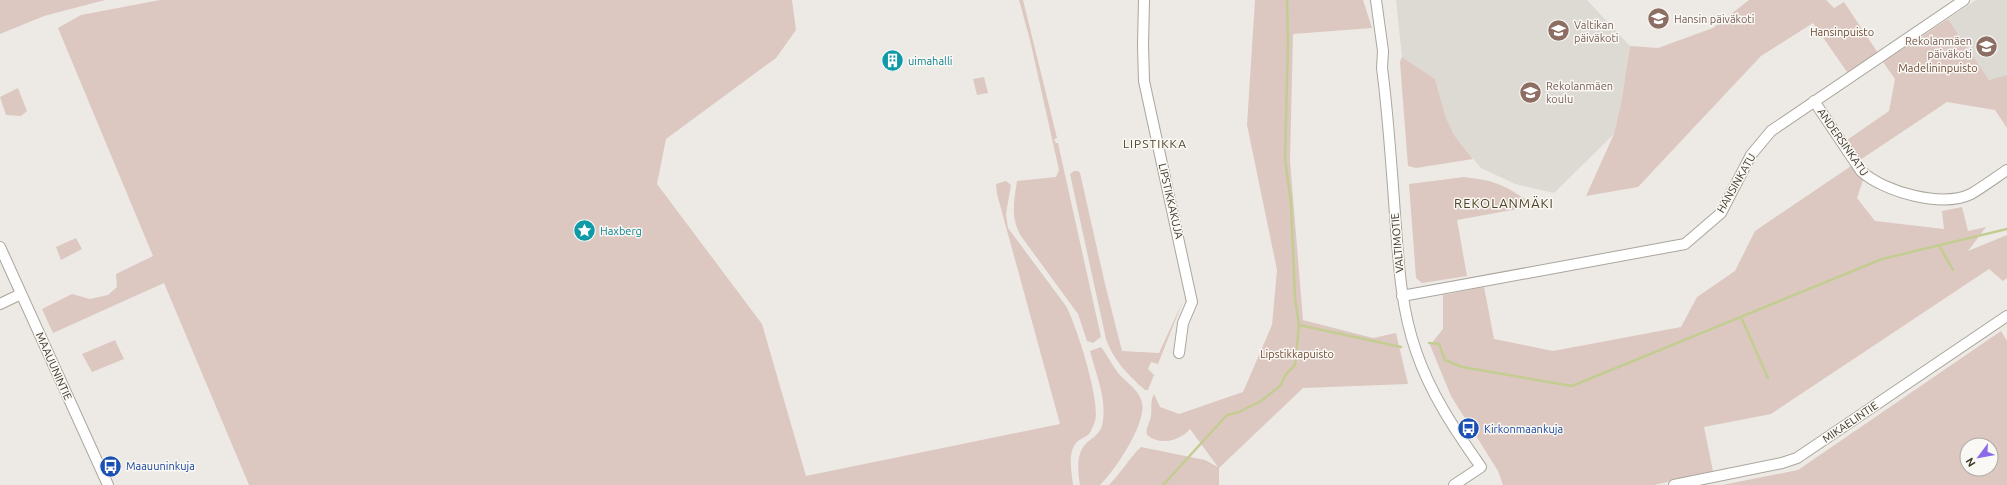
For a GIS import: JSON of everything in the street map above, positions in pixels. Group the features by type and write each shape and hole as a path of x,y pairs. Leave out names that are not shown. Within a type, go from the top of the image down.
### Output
{"street":[{"name":"LIPSTIKKAKUJA","path":"1144,0 1144,81 1192,298 1192,302 1183,323 1179,353"},
{"name":"VALTIMOTIE","path":"1376,0 1383,51 1382,68 1402,296 1410,331 1430,387 1450,422 1481,467 1454,485"},
{"name":"HANSINKATU","path":"1402,296 1685,244 1721,213 1751,155 1771,131 1814,100 1964,0"},
{"name":"ANDERSINKATU","path":"1814,100 1861,171 1871,180 1890,189 1936,199 1955,198 1970,194 2007,170"},
{"name":"MAAUUNINTIE","path":"0,247 108,485"},
{"path":"0,304 21,294"},
{"name":"MIKAELINTIE","path":"1674,485 1797,458 2007,316"}],"shaded area":[{"name":"Rekolanmäen koulu","path":"1396,0 1587,0 1630,46 1621,104 1614,134 1554,193 1515,184 1481,168 1454,135 1446,118 1435,79 1402,57"},
{"name":"Rekolanmäen päiväkoti","path":"1976,0 2007,0 2007,75 1989,80 1948,19"}],"green space":[{"path":"0,0 105,0 44,16 0,34"},
{"path":"160,0 792,0 796,30 776,58 666,139 657,184 762,324 806,476 1060,424 997,194 996,184 1006,181 1011,185 1006,214 1008,228 1066,306 1076,329 1091,381 1096,411 1095,421 1089,434 1077,442 1073,448 1071,464 1073,485 249,485 164,283 53,333 42,309 72,294 90,299 108,295 117,287 116,274 153,256 58,28 81,15"},
{"path":"1019,0 1023,0 1057,138 1054,139 1056,143 1058,143 1101,337 1093,343 1087,341 1078,314 1021,236 1015,223 1014,209 1017,181 1056,177 1059,170 1030,40"},
{"name":"Lipstikkapuisto","path":"1255,0 1363,0 1372,28 1293,34 1290,161 1303,320 1373,338 1396,333 1408,384 1303,388 1219,468 1219,485 1109,485 1141,447 1205,460 1218,467 1190,429 1181,437 1170,441 1158,440 1147,435 1154,394 1160,407 1179,414 1243,392 1272,325 1277,270 1247,125"},
{"name":"Hansinpuisto","path":"1749,0 1826,0 1834,8 1844,2 1878,53 1847,72 1813,23 1761,56 1638,187 1586,196 1614,134 1621,104 1630,46 1658,48 1713,28"},
{"name":"Madelininpuisto","path":"1948,19 1989,80 2007,75 2007,128 1995,110 1947,102 1860,160 1847,140 1889,111 1895,79 1883,62"},
{"path":"1402,57 1435,79 1446,118 1454,135 1473,159 1416,168 1408,166 1400,62"},
{"path":"984,77 988,93 977,95 973,79"},
{"path":"18,88 27,111 21,116 6,115 0,97"},
{"path":"1851,166 1863,180 1857,198 1875,221 1944,229 1942,211 1962,207 1968,231 1986,227 1968,251 2007,235 2007,278 2003,281 1989,269 1771,414 1704,427 1713,471 1654,485 1503,485 1498,471 1451,396 1430,345 1443,329 1443,295 1484,287 1494,339 1553,351 1681,327 1697,297 1735,271 1755,231"},
{"path":"1074,171 1078,171 1080,173 1122,351 1159,353 1183,301 1158,364 1151,362 1148,369 1154,375 1148,390 1145,390 1133,379 1117,361 1106,339 1070,174"},
{"path":"1464,177 1486,180 1502,186 1535,206 1457,220 1467,276 1422,283 1416,278 1409,184"},
{"path":"76,238 82,249 61,260 56,247"},
{"path":"2001,331 2007,341 2007,485 1722,485 1798,470"},
{"path":"115,340 124,359 92,372 82,354"},
{"path":"1101,347 1119,374 1138,393 1142,403 1142,412 1135,434 1121,459 1106,479 1100,485 1080,485 1078,470 1081,450 1088,441 1096,435 1102,426 1104,407 1090,351"}],"waterway":[{"path":"1287,0 1288,42 1285,159 1291,203 1295,298 1299,325 1401,347"},
{"path":"1429,343 1439,344 1445,360 1462,367 1572,386 1882,259 2007,229"},
{"path":"1939,245 1953,270"},
{"path":"1741,317 1768,378"},
{"path":"1163,485 1227,415 1239,412 1261,401 1280,386 1286,374 1295,365 1299,325"}],"place":[{"name":"Hansin päiväkoti","path":"1658,19"},
{"name":"Valtikan päiväkoti","path":"1558,31"},
{"name":"Rekolanmäen päiväkoti","path":"1987,47"},
{"name":"uimahalli","path":"892,61"},
{"name":"Rekolanmäen koulu","path":"1531,92"},
{"name":"Haxberg","path":"585,231"},
{"name":"Kirkonmaankuja","path":"1468,429"},
{"name":"Maauuninkuja","path":"111,466"}],"district":[{"name":"LIPSTIKKA","path":"1155,144"},
{"name":"REKOLANMÄKI","path":"1504,203"}]}
